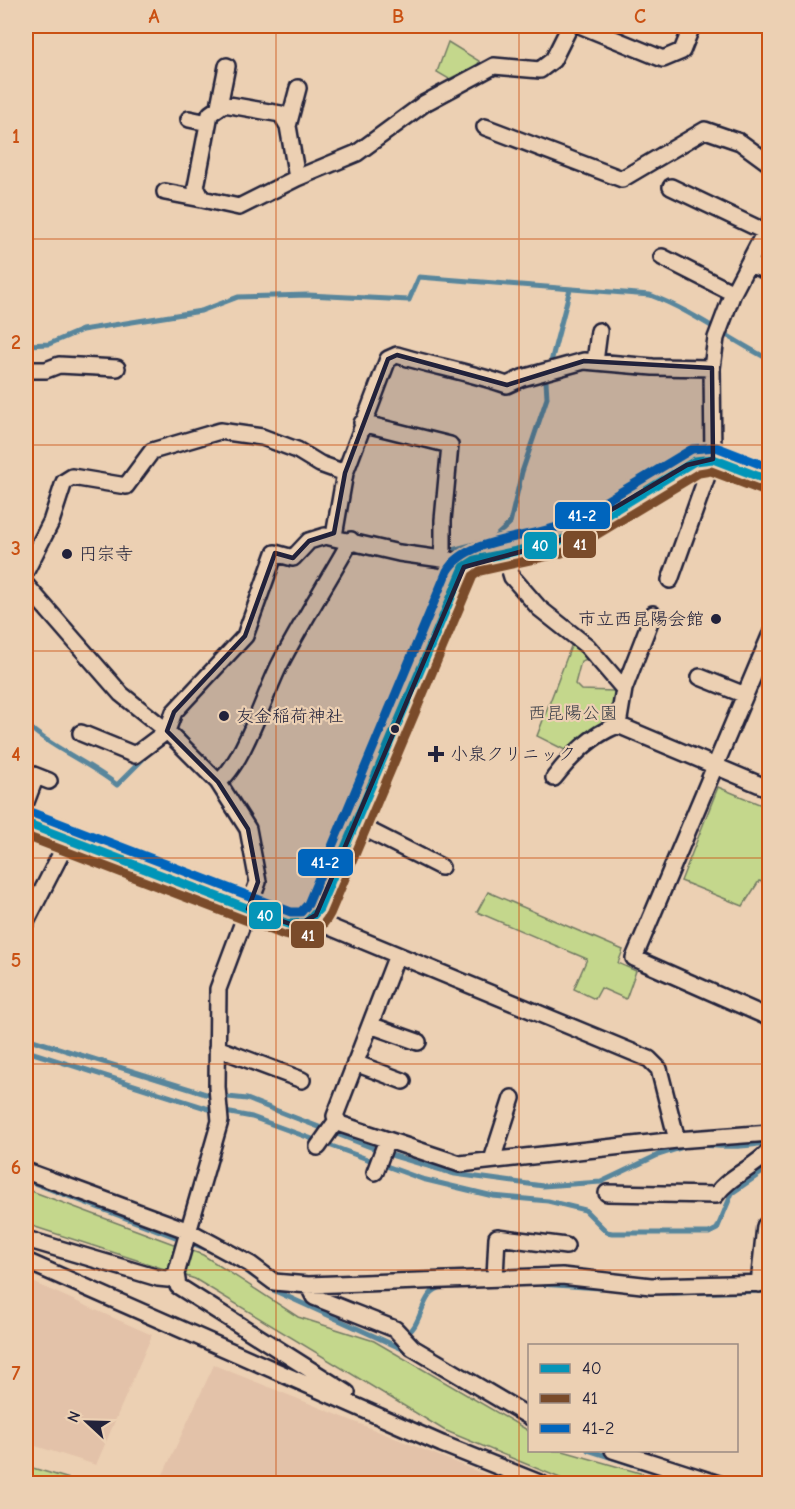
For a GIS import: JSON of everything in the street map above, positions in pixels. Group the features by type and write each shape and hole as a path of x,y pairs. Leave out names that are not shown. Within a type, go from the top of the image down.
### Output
{"street":[{"path":"165,192 239,207 297,178 357,153 425,103 494,66 540,70 553,60 570,26"},
{"path":"582,26 663,58 682,51 692,26"},
{"path":"219,106 227,66"},
{"path":"288,126 298,88"},
{"path":"202,199 196,187 210,114 224,104 281,114 288,126 297,178"},
{"path":"189,119 208,123"},
{"path":"485,127 622,179 705,130 740,142 770,164"},
{"path":"670,580 675,553 713,459 712,368 716,338 733,293 768,230 671,187"},
{"path":"662,257 733,293"},
{"path":"748,264 770,272"},
{"path":"595,362 599,331"},
{"path":"334,536 345,473 362,423 388,359 397,355 461,373 476,374 507,386 522,378 584,361 652,367 712,368"},
{"path":"26,370 46,370 59,365 117,368"},
{"path":"362,423 450,445 443,520 443,560"},
{"path":"26,571 51,522 64,482 72,477 126,486 152,451 220,431 262,437 297,450 320,464 345,473"},
{"path":"81,733 135,755 167,731 174,712 245,636 275,552 293,558 309,541 334,536 399,553 470,562 557,542 695,461 713,459 770,481"},
{"path":"218,782 227,776 232,767 279,664 351,540"},
{"path":"506,554 512,577 532,600 587,646 624,689"},
{"path":"313,920 356,824 458,576 470,562"},
{"path":"26,585 121,694 167,731 218,782 248,829 258,882 218,989 217,1088 220,1121 176,1274 178,1286 352,1397 370,1412"},
{"path":"618,725 624,689 653,614"},
{"path":"770,636 634,958 770,1018"},
{"path":"700,677 745,695"},
{"path":"554,778 570,757 603,730 618,725 770,789"},
{"path":"26,802 37,776"},
{"path":"26,823 296,926 313,920 649,1059 658,1069 677,1140"},
{"path":"356,824 441,867"},
{"path":"26,922 69,840"},
{"path":"398,955 335,1116 340,1124 386,1143 460,1164 677,1140 770,1133"},
{"path":"370,1025 418,1042"},
{"path":"217,1048 302,1080"},
{"path":"355,1063 403,1081"},
{"path":"492,1160 512,1098"},
{"path":"318,1147 337,1120"},
{"path":"375,1172 386,1143"},
{"path":"607,1193 716,1195 725,1183 754,1166 770,1150"},
{"path":"26,1171 188,1232 249,1264 274,1282 311,1290 400,1335 413,1348 528,1416"},
{"path":"311,1290 495,1277 562,1276 651,1286 764,1284 765,1226"},
{"path":"495,1277 497,1237 566,1246"},
{"path":"26,1239 158,1278 168,1279 176,1274"},
{"path":"26,1261 442,1444 542,1484"},
{"path":"619,1452 719,1484"}],"highlighted area":[{"path":"397,355 507,385 584,361 712,368 713,459 687,465 557,542 464,567 316,915 296,926 248,909 258,882 248,829 218,782 167,731 174,712 245,636 275,553 293,558 309,541 334,533 345,473 388,359"}],"shaded area":[{"path":"26,1279 152,1335 96,1465 26,1443"},
{"path":"214,1365 506,1483 159,1483"}],"green space":[{"path":"448,42 479,61 478,65 449,79 437,72"},
{"name":"西昆陽公園","path":"573,641 591,658 581,661 575,684 581,690 614,691 615,716 592,729 567,751 537,736"},
{"path":"718,787 769,808 769,884 759,881 743,906 681,881"},
{"path":"488,892 623,950 618,963 636,971 626,999 601,988 595,999 574,989 587,959 477,912"},
{"path":"26,1189 203,1255 298,1317 374,1341 528,1430 528,1452 566,1452 675,1483 572,1483 444,1430 195,1279 26,1224"},
{"path":"26,1466 83,1483 26,1483"}],"waterway":[{"path":"26,345 49,344 82,330 201,311 238,297 308,295 409,300 419,277 650,295 696,317 770,360"},
{"path":"445,552 493,539 510,523 522,472 547,398 546,381 570,289"},
{"path":"234,750 254,707"},
{"path":"26,724 36,733 117,785 151,751"},
{"path":"159,742 170,741 181,734 191,745"},
{"path":"26,1038 209,1095 247,1099 391,1155 455,1174 543,1186 601,1182 658,1155 686,1146"},
{"path":"26,1054 30,1052 209,1109 252,1117 422,1179 493,1196 548,1201 585,1210 607,1232 612,1233 709,1233 717,1229 732,1193 770,1167"},
{"path":"695,1145 742,1146 770,1141"},
{"path":"26,1180 212,1251"},
{"path":"236,1264 273,1290 409,1352"},
{"path":"540,1284 600,1288"},
{"path":"404,1335 415,1325 430,1294 444,1287"},
{"path":"672,1293 770,1291"},
{"path":"594,1452 666,1475"}],"transit line":[{"name":"41-2","path":"30,812 291,912 301,912 308,904 447,571 457,560 470,551 486,545 556,528 571,522 692,449 716,447 770,468"},
{"name":"40","path":"26,823 288,924 306,923 319,909 464,567 475,560 557,542 577,533 695,461 713,459 770,481"},
{"name":"41","path":"26,836 284,935 311,934 322,926 330,914 473,576 480,571 562,553 583,543 699,473 711,471 766,492"}],"place":[{"name":"円宗寺","path":"67,554"},
{"name":"市立西昆陽会館","path":"716,619"},
{"name":"友金稲荷神社","path":"224,716"},
{"name":"小泉クリニック","path":"436,754"}]}
